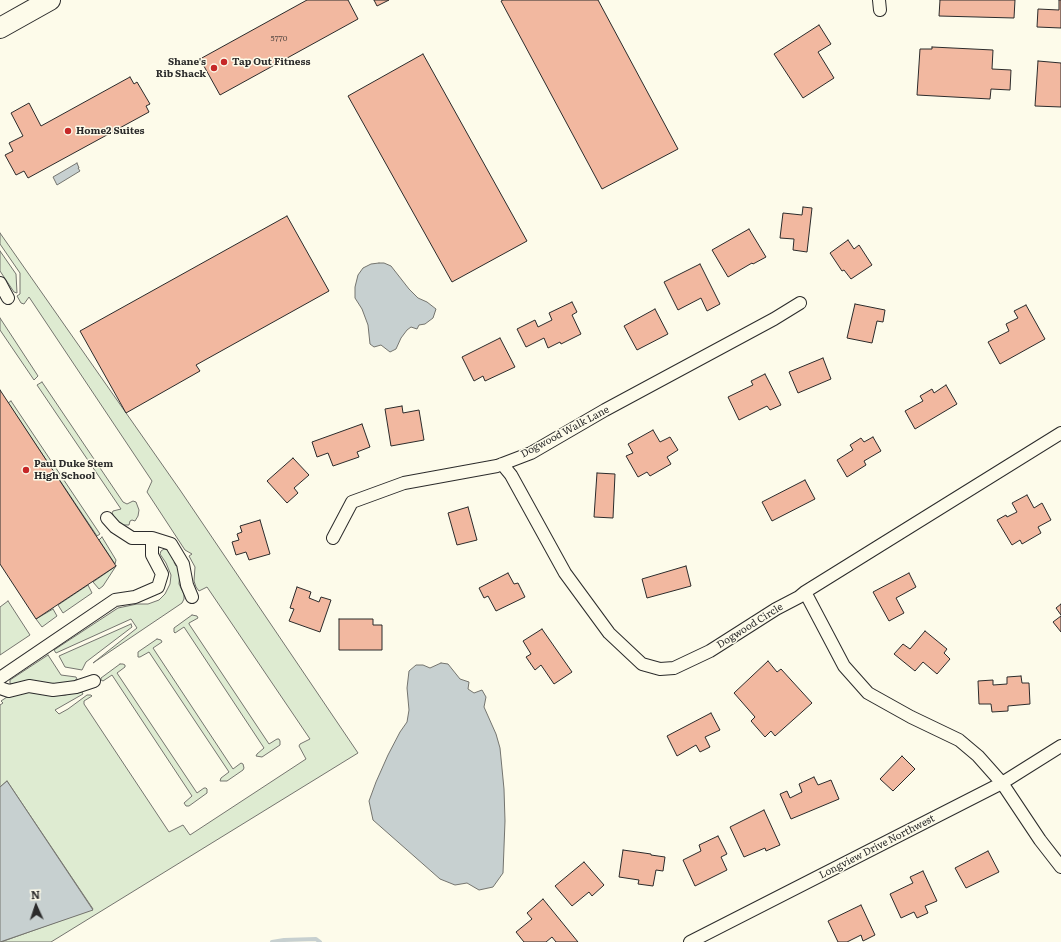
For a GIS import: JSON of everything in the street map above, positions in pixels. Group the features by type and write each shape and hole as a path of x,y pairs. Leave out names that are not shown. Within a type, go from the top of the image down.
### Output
{"highway":[{"path":"0,28 46,1"}],"street":[{"path":"0,283 8,298"},
{"name":"Dogwood Walk Lane","path":"333,538 352,502 404,483 497,466 531,453 605,410 774,319 800,303"},
{"name":"Dogwood Circle","path":"502,464 511,474 565,573 609,634 642,664 660,669 674,668 710,651 1061,433"},
{"path":"107,518 115,527 132,538 152,538 171,544 183,564 187,585 192,597"},
{"path":"0,678 115,600 135,596 158,587 162,574 152,555 152,538"},
{"path":"805,592 844,666 868,693 911,717 959,740 978,756 1002,783 1040,840 1061,867"},
{"path":"0,688 8,690 28,686 53,690 76,687 94,681"},
{"name":"Longview Drive Northwest","path":"690,942 1002,783 1061,746"}],"green space":[{"path":"0,233 180,490 358,753 51,942 1,942 93,909 7,781 0,787 0,705 3,703 1,701 7,697 26,692 65,695 82,692 83,694 55,710 59,714 87,695 91,695 92,696 84,701 84,704 169,832 183,825 190,835 306,759 299,746 310,739 207,587 199,591 196,587 194,581 195,567 189,556 192,554 185,550 147,492 152,481 29,297 24,304 21,303 17,296 20,294 20,273 0,244"},
{"path":"0,251 16,274 17,293 14,292 0,271"},
{"path":"0,318 38,376 34,380 0,330"},
{"path":"42,382 123,502 127,504 133,501 136,502 139,510 138,516 135,521 130,521 129,525 122,525 116,520 112,513 113,511 121,509 37,385"},
{"path":"11,401 100,534 97,536 8,403"},
{"path":"102,537 116,560 115,564 99,540"},
{"path":"164,549 168,550 175,561 176,566 178,565 180,569 179,584 184,594 182,603 93,663 137,628 131,619 56,653 54,650 118,608 137,604 148,604 159,600 165,594 170,584 171,575 160,554"},
{"path":"116,566 103,586 99,589 93,582"},
{"path":"88,585 92,593 63,613 58,605"},
{"path":"8,601 30,635 0,655 0,607"},
{"path":"53,609 57,616 42,627 36,619"},
{"path":"192,615 197,616 198,618 189,624 269,744 277,739 280,741 280,745 262,757 256,756 264,748 184,627 175,633 174,632 174,628"},
{"path":"131,624 132,627 86,662 82,670 65,667 59,656"},
{"path":"157,639 161,640 162,642 153,648 233,769 241,763 243,764 243,770 227,781 220,781 221,778 229,772 149,652 138,657 138,652"},
{"path":"48,655 61,675 76,677 77,679 71,683 58,685 30,681 10,684 10,680"},
{"path":"120,664 125,665 125,667 117,673 197,793 204,788 207,789 207,793 189,806 186,806 184,803 192,796 112,675 103,681 101,680 101,678"}],"shaded area":[{"path":"77,163 80,171 57,185 53,177"},
{"path":"384,263 391,266 418,298 427,302 436,309 433,318 425,324 419,325 417,329 411,327 407,330 396,349 390,352 381,345 374,347 370,344 368,325 362,309 355,298 355,287 358,275 363,268 371,264"},
{"path":"441,663 448,664 460,679 469,682 468,689 474,693 482,690 486,697 484,707 496,734 500,748 505,821 503,873 493,887 479,890 467,883 455,885 440,879 373,820 369,801 388,755 407,722 409,710 407,688 409,671 416,665 423,665 430,668"},
{"path":"7,781 93,910 0,942 0,787"}],"building":[{"path":"307,0 348,0 358,19 220,95 200,59"},
{"path":"374,0 389,0 377,6"},
{"path":"598,0 678,149 602,189 501,1"},
{"path":"940,0 1015,0 1014,18 939,16"},
{"path":"1059,0 1061,0 1061,28 1037,27 1038,9 1059,10"},
{"path":"819,25 831,44 818,52 834,78 803,98 774,54"},
{"path":"932,47 993,50 992,69 1011,70 1010,90 991,89 990,99 917,95 920,49 932,49"},
{"path":"423,54 527,241 452,282 348,96"},
{"path":"1038,61 1061,63 1061,107 1035,106"},
{"name":"Home2 Suites","path":"130,77 134,84 137,82 150,104 146,106 149,112 28,178 24,171 16,175 5,155 13,151 9,143 23,136 11,113 29,103 41,126"},
{"path":"803,207 812,208 807,252 793,250 794,239 780,238 783,213 802,215"},
{"path":"287,216 329,291 196,365 200,371 126,413 80,331"},
{"path":"749,229 766,257 753,264 752,263 728,277 712,250"},
{"path":"848,240 854,249 859,245 872,265 851,279 844,270 842,271 830,253"},
{"path":"700,264 720,304 707,311 701,298 678,310 664,282"},
{"path":"572,302 577,312 572,315 581,334 561,344 560,342 548,348 544,338 526,347 517,329 535,320 538,327 552,320 549,313"},
{"path":"855,304 885,310 883,322 877,321 872,343 847,338"},
{"path":"1026,305 1045,339 1000,364 988,342 1009,331 1006,324 1018,318 1014,311"},
{"path":"655,309 668,334 637,350 624,326"},
{"path":"500,338 515,367 485,381 483,376 474,381 462,357"},
{"path":"823,358 831,379 798,393 789,372"},
{"path":"765,374 781,405 770,410 767,406 739,420 728,397 753,385 751,381"},
{"path":"946,385 957,404 915,429 905,411 923,401 920,396 932,389 934,393"},
{"name":"Paul Duke Stem High School","path":"0,390 116,566 36,619 0,564"},
{"path":"402,406 403,413 419,410 424,440 391,446 385,409"},
{"path":"362,424 370,447 357,452 359,457 333,466 328,453 317,457 312,442"},
{"path":"653,430 660,442 670,437 678,450 667,457 671,464 650,476 647,472 638,477 626,456 633,453 628,444"},
{"path":"873,437 881,451 864,461 866,465 847,477 837,460 853,450 850,445 861,438 864,442"},
{"path":"293,458 309,475 294,488 298,493 287,503 267,481"},
{"path":"597,473 615,474 613,518 594,517"},
{"path":"805,480 815,499 772,521 762,502"},
{"path":"1027,495 1034,508 1042,503 1051,520 1038,527 1041,533 1022,544 1020,540 1012,545 997,520 1006,515 1007,517 1017,512 1012,503"},
{"path":"468,507 477,540 457,545 448,513"},
{"path":"260,520 270,554 249,560 246,552 236,555 232,542 239,540 237,534 242,532 240,526"},
{"path":"686,566 691,586 647,598 642,579"},
{"path":"508,573 514,584 518,583 525,597 496,611 488,596 484,598 479,588"},
{"path":"909,573 916,587 896,598 904,613 889,621 873,592"},
{"path":"297,587 311,592 309,598 319,602 321,597 331,600 320,632 289,621 294,609 290,608"},
{"path":"1061,604 1061,615 1056,608"},
{"path":"1061,616 1061,632 1053,622"},
{"path":"339,619 373,619 373,625 382,625 382,650 339,650"},
{"path":"542,629 572,672 554,684 541,665 535,670 526,657 531,654 523,641"},
{"path":"925,631 947,649 944,653 950,659 937,674 923,662 915,671 894,654 903,644 910,649"},
{"path":"768,661 777,672 781,669 812,703 775,736 771,731 765,737 751,721 755,717 734,693"},
{"path":"1021,676 1022,683 1029,683 1030,704 1008,706 1008,711 992,712 991,704 979,704 978,681 993,680 993,685 1007,684 1007,677"},
{"path":"711,713 720,730 705,737 710,747 700,752 696,745 677,756 667,736"},
{"path":"902,756 915,769 893,791 880,779"},
{"path":"814,777 818,785 831,780 839,799 791,819 780,794 787,791 790,798 802,792 799,784"},
{"path":"764,810 780,845 766,851 765,848 744,857 730,827"},
{"path":"718,836 727,854 721,857 727,870 695,886 683,860 701,851 699,845"},
{"path":"623,850 665,857 663,871 656,870 653,886 638,884 639,880 619,877"},
{"path":"988,851 999,872 966,888 955,868"},
{"path":"584,862 604,885 592,896 589,892 572,906 555,886"},
{"path":"923,871 937,901 925,906 928,913 917,918 914,912 901,918 890,894 913,883 910,877"},
{"path":"543,899 578,942 556,942 552,937 546,942 524,942 516,932 532,919 527,913"},
{"path":"861,905 875,935 863,941 861,935 847,942 838,942 828,921"}],"waterway":[{"path":"272,942 316,939 320,942"}],"place":[{"name":"Tap Out Fitness","path":"224,62"},
{"name":"Shane's Rib Shack","path":"214,68"},
{"name":"Home2 Suites","path":"68,131"},
{"name":"Paul Duke Stem High School","path":"26,470"}]}
